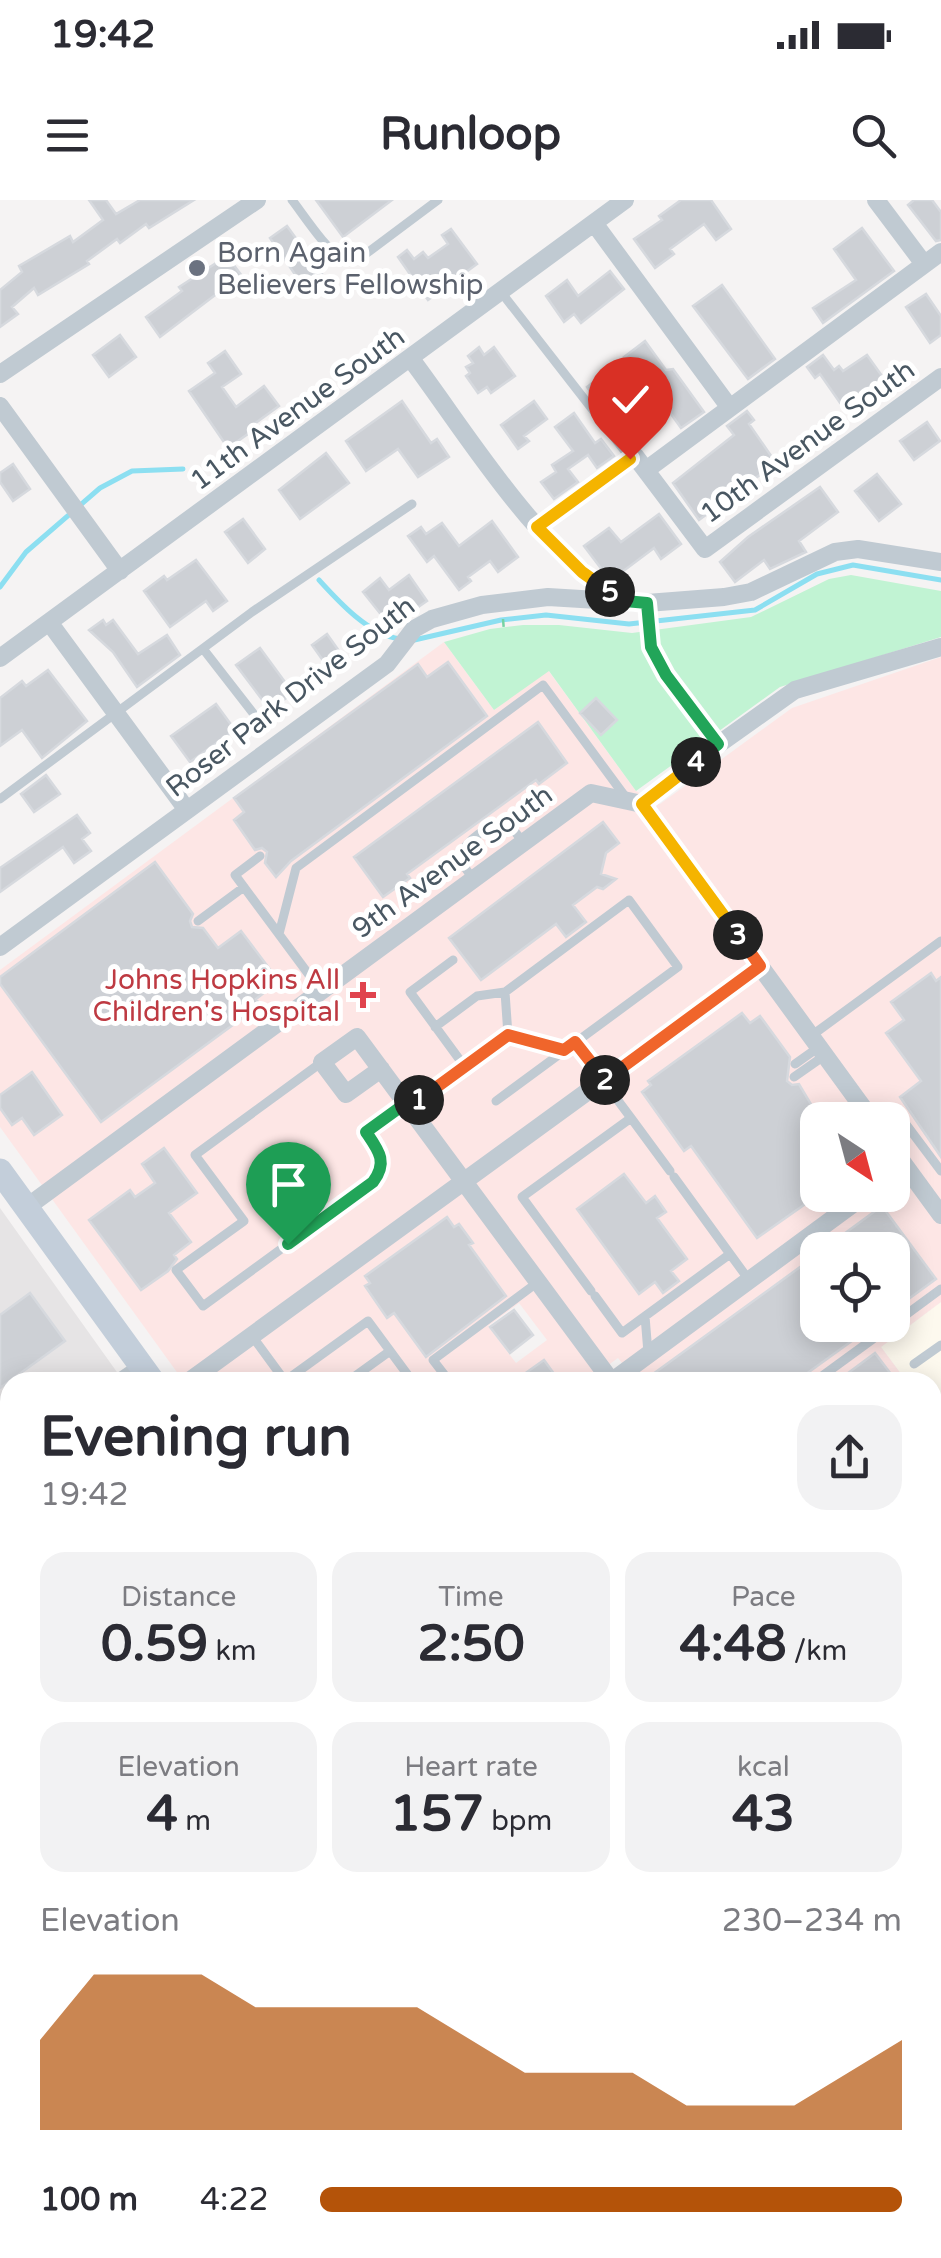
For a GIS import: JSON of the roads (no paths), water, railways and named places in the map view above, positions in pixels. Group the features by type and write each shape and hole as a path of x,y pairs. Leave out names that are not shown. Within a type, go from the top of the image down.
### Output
{"main road":[{"path":"0,1171 145,1372"}],"street":[{"path":"0,374 257,200"},
{"name":"11th Avenue South","path":"0,658 625,200"},
{"path":"876,200 924,264"},
{"path":"594,222 730,408"},
{"path":"537,527 730,408 941,252"},
{"path":"411,359 537,527 582,572 625,601"},
{"name":"10th Avenue South","path":"637,462 706,550 941,378"},
{"path":"0,406 120,570"},
{"name":"Roser Park Drive South","path":"0,948 386,664 414,629 457,610 509,600 580,596 625,601 648,618 751,592 836,552 858,548 941,562"},
{"path":"648,618 651,647 666,675 718,744"},
{"path":"49,622 187,810"},
{"path":"859,1102 635,803 795,690 941,647"},
{"name":"9th Avenue South","path":"27,1207 590,793 635,803"},
{"path":"202,1372 760,966"},
{"path":"380,1069 346,1094 322,1062 356,1036 604,1372"},
{"path":"910,1180 939,1206"},
{"path":"625,1372 842,1212"}],"lane":[{"path":"292,200 344,260 367,253 438,200"},
{"path":"500,292 637,462"},
{"path":"0,799 336,553 412,504"},
{"path":"204,650 253,712"},
{"path":"279,934 296,868 542,685 635,803"},
{"path":"473,879 459,860 460,852 493,825 509,824 523,842"},
{"path":"260,856 235,875 320,991"},
{"path":"198,921 244,887"},
{"path":"435,1027 477,996 505,992 628,900 678,967 496,1101"},
{"path":"795,1064 941,941"},
{"path":"454,960 410,992 465,1066"},
{"path":"505,992 508,1035"},
{"path":"508,1035 564,1050"},
{"path":"322,1062 195,1155 244,1221 176,1270 203,1306 373,1182 382,1169 381,1154 366,1132 508,1035"},
{"path":"575,1042 750,1280"},
{"path":"794,1078 818,1046"},
{"path":"630,1118 522,1196 593,1294 622,1333 730,1254"},
{"path":"910,1130 941,1171"},
{"path":"442,1372 433,1360 538,1282"},
{"path":"910,1312 941,1289"},
{"path":"644,1316 648,1355"},
{"path":"298,1372 368,1320 406,1372"},
{"path":"252,1336 277,1372"},
{"path":"828,1372 869,1342"},
{"path":"914,1364 941,1344"},
{"path":"361,1372 390,1351"}],"waterway":[{"path":"0,587 26,552 100,488 132,471 183,469"},
{"path":"410,641 501,620 546,615 629,624 755,610 817,574 853,565 941,580"},
{"path":"319,580 366,624 400,639"}],"place":[{"name":"Born Again Believers Fellowship","path":"197,268"},
{"name":"Johns Hopkins All Children's Hospital","path":"363,995"}]}
